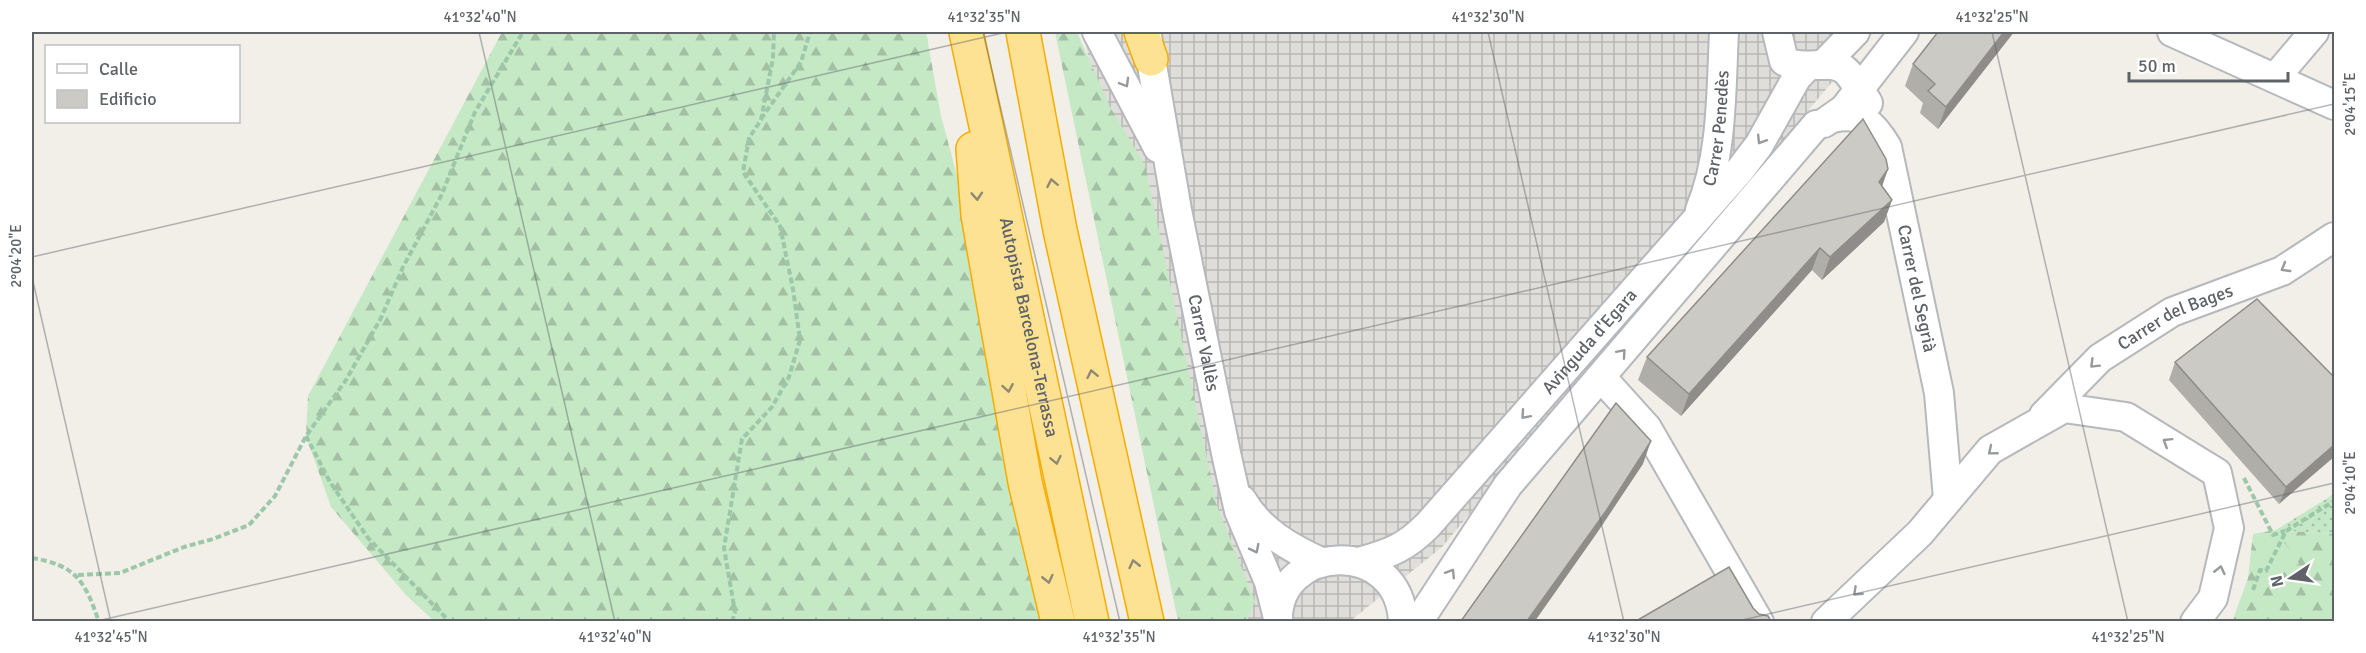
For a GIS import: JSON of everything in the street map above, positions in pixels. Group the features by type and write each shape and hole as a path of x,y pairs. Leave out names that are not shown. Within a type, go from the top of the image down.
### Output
{"highway":[{"path":"966,32 978,215 1025,482 1058,621"},
{"name":"Autopista Barcelona-Terrassa","path":"966,32 1092,621"},
{"path":"1023,32 1063,242 1147,621"}],"street":[{"name":"Carrer Vallès","path":"1097,32 1155,138 1178,210"},
{"name":"Carrer Penedès","path":"1694,222 1704,200 1713,165 1720,110 1724,32"},
{"path":"1777,32 1785,61 1794,67 1834,65 1846,71 1841,102 1810,128 1802,126 1792,118 1788,102 1790,89"},
{"name":"Avinguda d'Egara","path":"1359,562 1392,553 1410,543 1428,525 1759,145 1797,77 1815,66 1855,32"},
{"name":"Avinguda d'Egara","path":"1418,621 1508,485 1904,32"},
{"path":"2172,32 2334,105"},
{"path":"2275,78 2314,32"},
{"name":"Carrer Vallès","path":"1146,41 1231,474 1242,521 1269,582 1278,620"},
{"name":"Carrer del Segrià","path":"1886,53 1880,77 1885,138 1939,393 1948,499"},
{"name":"Carrer del Segrià","path":"1841,102 1842,116 1865,118 1885,138"},
{"name":"Carrer del Segrià","path":"1841,102 1885,138"},
{"name":"Carrer del Bages","path":"2036,424 2100,358 2172,312 2282,271 2334,237"},
{"path":"1601,377 1647,428 1759,621"},
{"name":"Carrer del Bages","path":"1826,621 1920,533 1990,450 2064,408 2126,417 2229,473"},
{"path":"2195,621 2213,597 2229,528 2229,473"},
{"name":"Carrer Vallès","path":"1231,474 1247,509 1262,525 1290,548 1322,562"},
{"path":"1278,620 1280,606 1289,586 1302,572 1322,562 1338,559 1370,566 1395,590 1403,621"}],"path":[{"path":"32,558 48,561 78,575 120,573 249,525 275,496 306,436 346,380 381,318 403,267 441,196 475,112 523,32"},
{"path":"761,120 773,58 774,32"},
{"path":"732,621 735,612 724,548 742,439 772,407 789,377 800,340 780,226 743,172 749,138 801,62 810,32"},
{"path":"306,436 330,482 368,538 450,621"},
{"path":"2229,473 2273,535 2286,531 2334,501"},
{"path":"2253,590 2260,570 2266,571 2286,531"},
{"path":"78,575 99,621"}],"shaded area":[{"path":"1084,32 1874,32 1442,547 1349,622 1239,621 1100,128"}],"green space":[{"path":"502,32 926,32 941,116 974,239 1058,621 434,621 406,595 331,507 306,436 308,396"},
{"path":"1055,32 1077,32 1110,107 1145,165 1217,506 1255,601 1247,621 1178,621"},
{"path":"2334,494 2334,534 2276,530"},
{"path":"2276,530 2334,534 2334,621 2232,622 2248,578 2253,534"},
{"path":"2277,532 2299,564 2274,575 2260,570 2253,534"}],"building":[{"path":"1938,32 2004,32 1946,107 1928,91 1935,84 1913,64"},
{"path":"1863,119 1886,159 1888,169 1879,182 1892,200 1830,257 1820,248 1689,394 1647,357"},
{"path":"2257,299 2334,377 2334,445 2286,487 2175,362"},
{"path":"1616,403 1651,441 1606,511 1527,621 1461,621"},
{"path":"1729,567 1753,608 1759,614 1768,616 1771,621 1636,621"}]}
